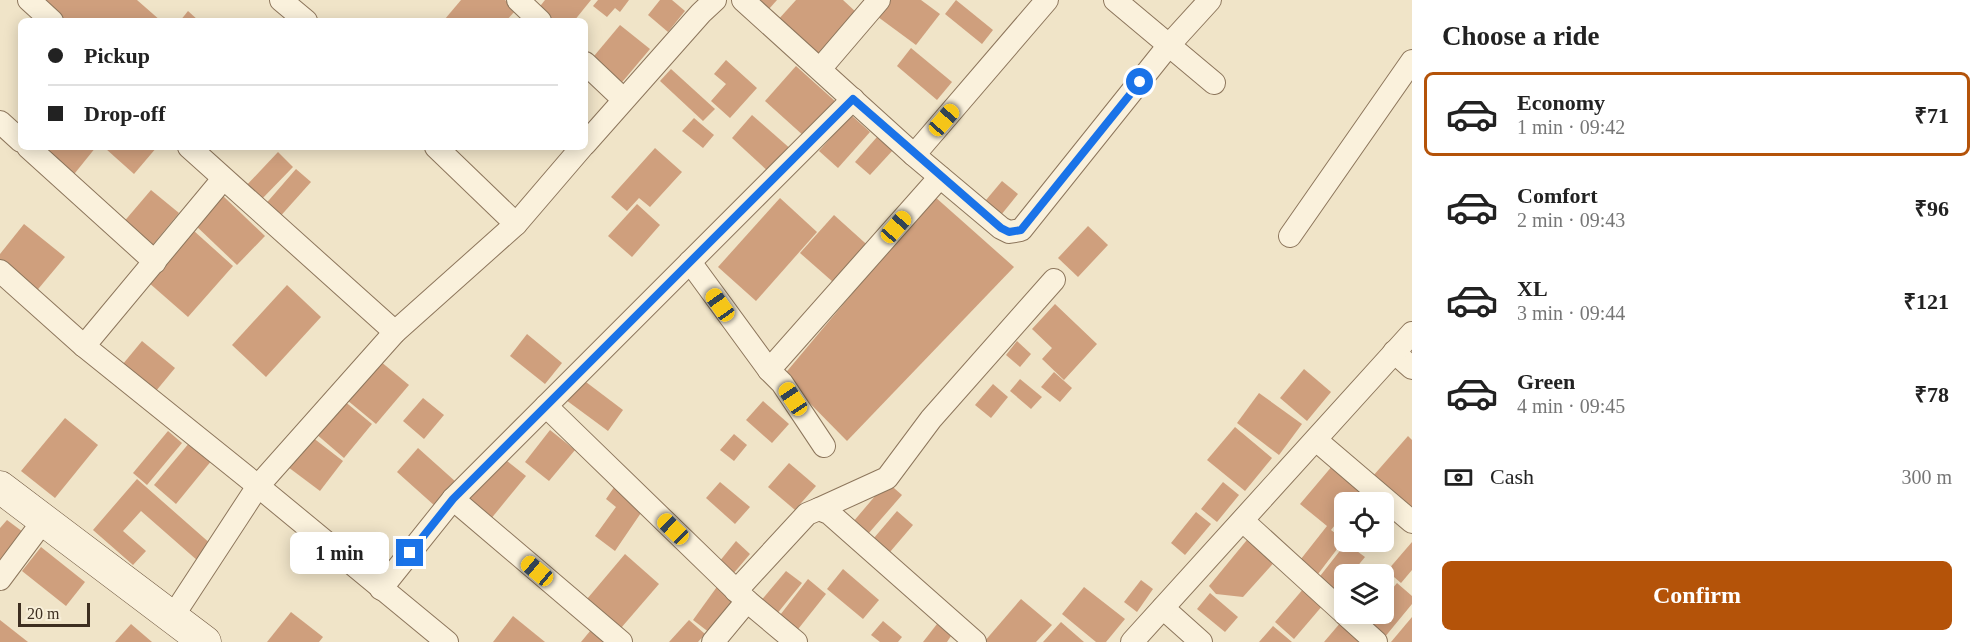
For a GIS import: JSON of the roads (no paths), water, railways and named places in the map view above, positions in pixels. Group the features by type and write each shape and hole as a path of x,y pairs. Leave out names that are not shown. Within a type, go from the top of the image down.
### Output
{"street":[{"path":"29,0 49,18"},
{"path":"281,0 302,18"},
{"path":"518,0 537,18"},
{"path":"743,0 914,155 1001,228 1009,232 1021,230 1169,45 1210,0"},
{"path":"820,69 879,0"},
{"path":"914,155 1047,0"},
{"path":"1115,0 1214,83"},
{"path":"588,140 701,4"},
{"path":"1290,236 1412,61"},
{"path":"588,66 623,99"},
{"path":"381,589 453,499 853,99"},
{"path":"0,122 18,138"},
{"path":"31,150 155,262"},
{"path":"192,150 395,332"},
{"path":"439,150 516,224"},
{"path":"173,616 258,486 395,332 516,224 579,150"},
{"path":"770,370 940,177"},
{"path":"84,346 223,178"},
{"path":"690,262 782,383 824,446"},
{"path":"0,270 84,346 447,642"},
{"path":"714,642 742,596 807,514 887,478 931,419 1054,280"},
{"path":"1132,642 1412,333"},
{"path":"1394,352 1412,368"},
{"path":"546,406 742,596 796,642"},
{"path":"1316,440 1412,522"},
{"path":"0,487 206,642"},
{"path":"453,499 621,642"},
{"path":"819,509 829,513 975,642"},
{"path":"0,579 44,520"},
{"path":"1243,521 1334,604"},
{"path":"1163,608 1201,642"},
{"path":"1356,624 1376,642"}]}
